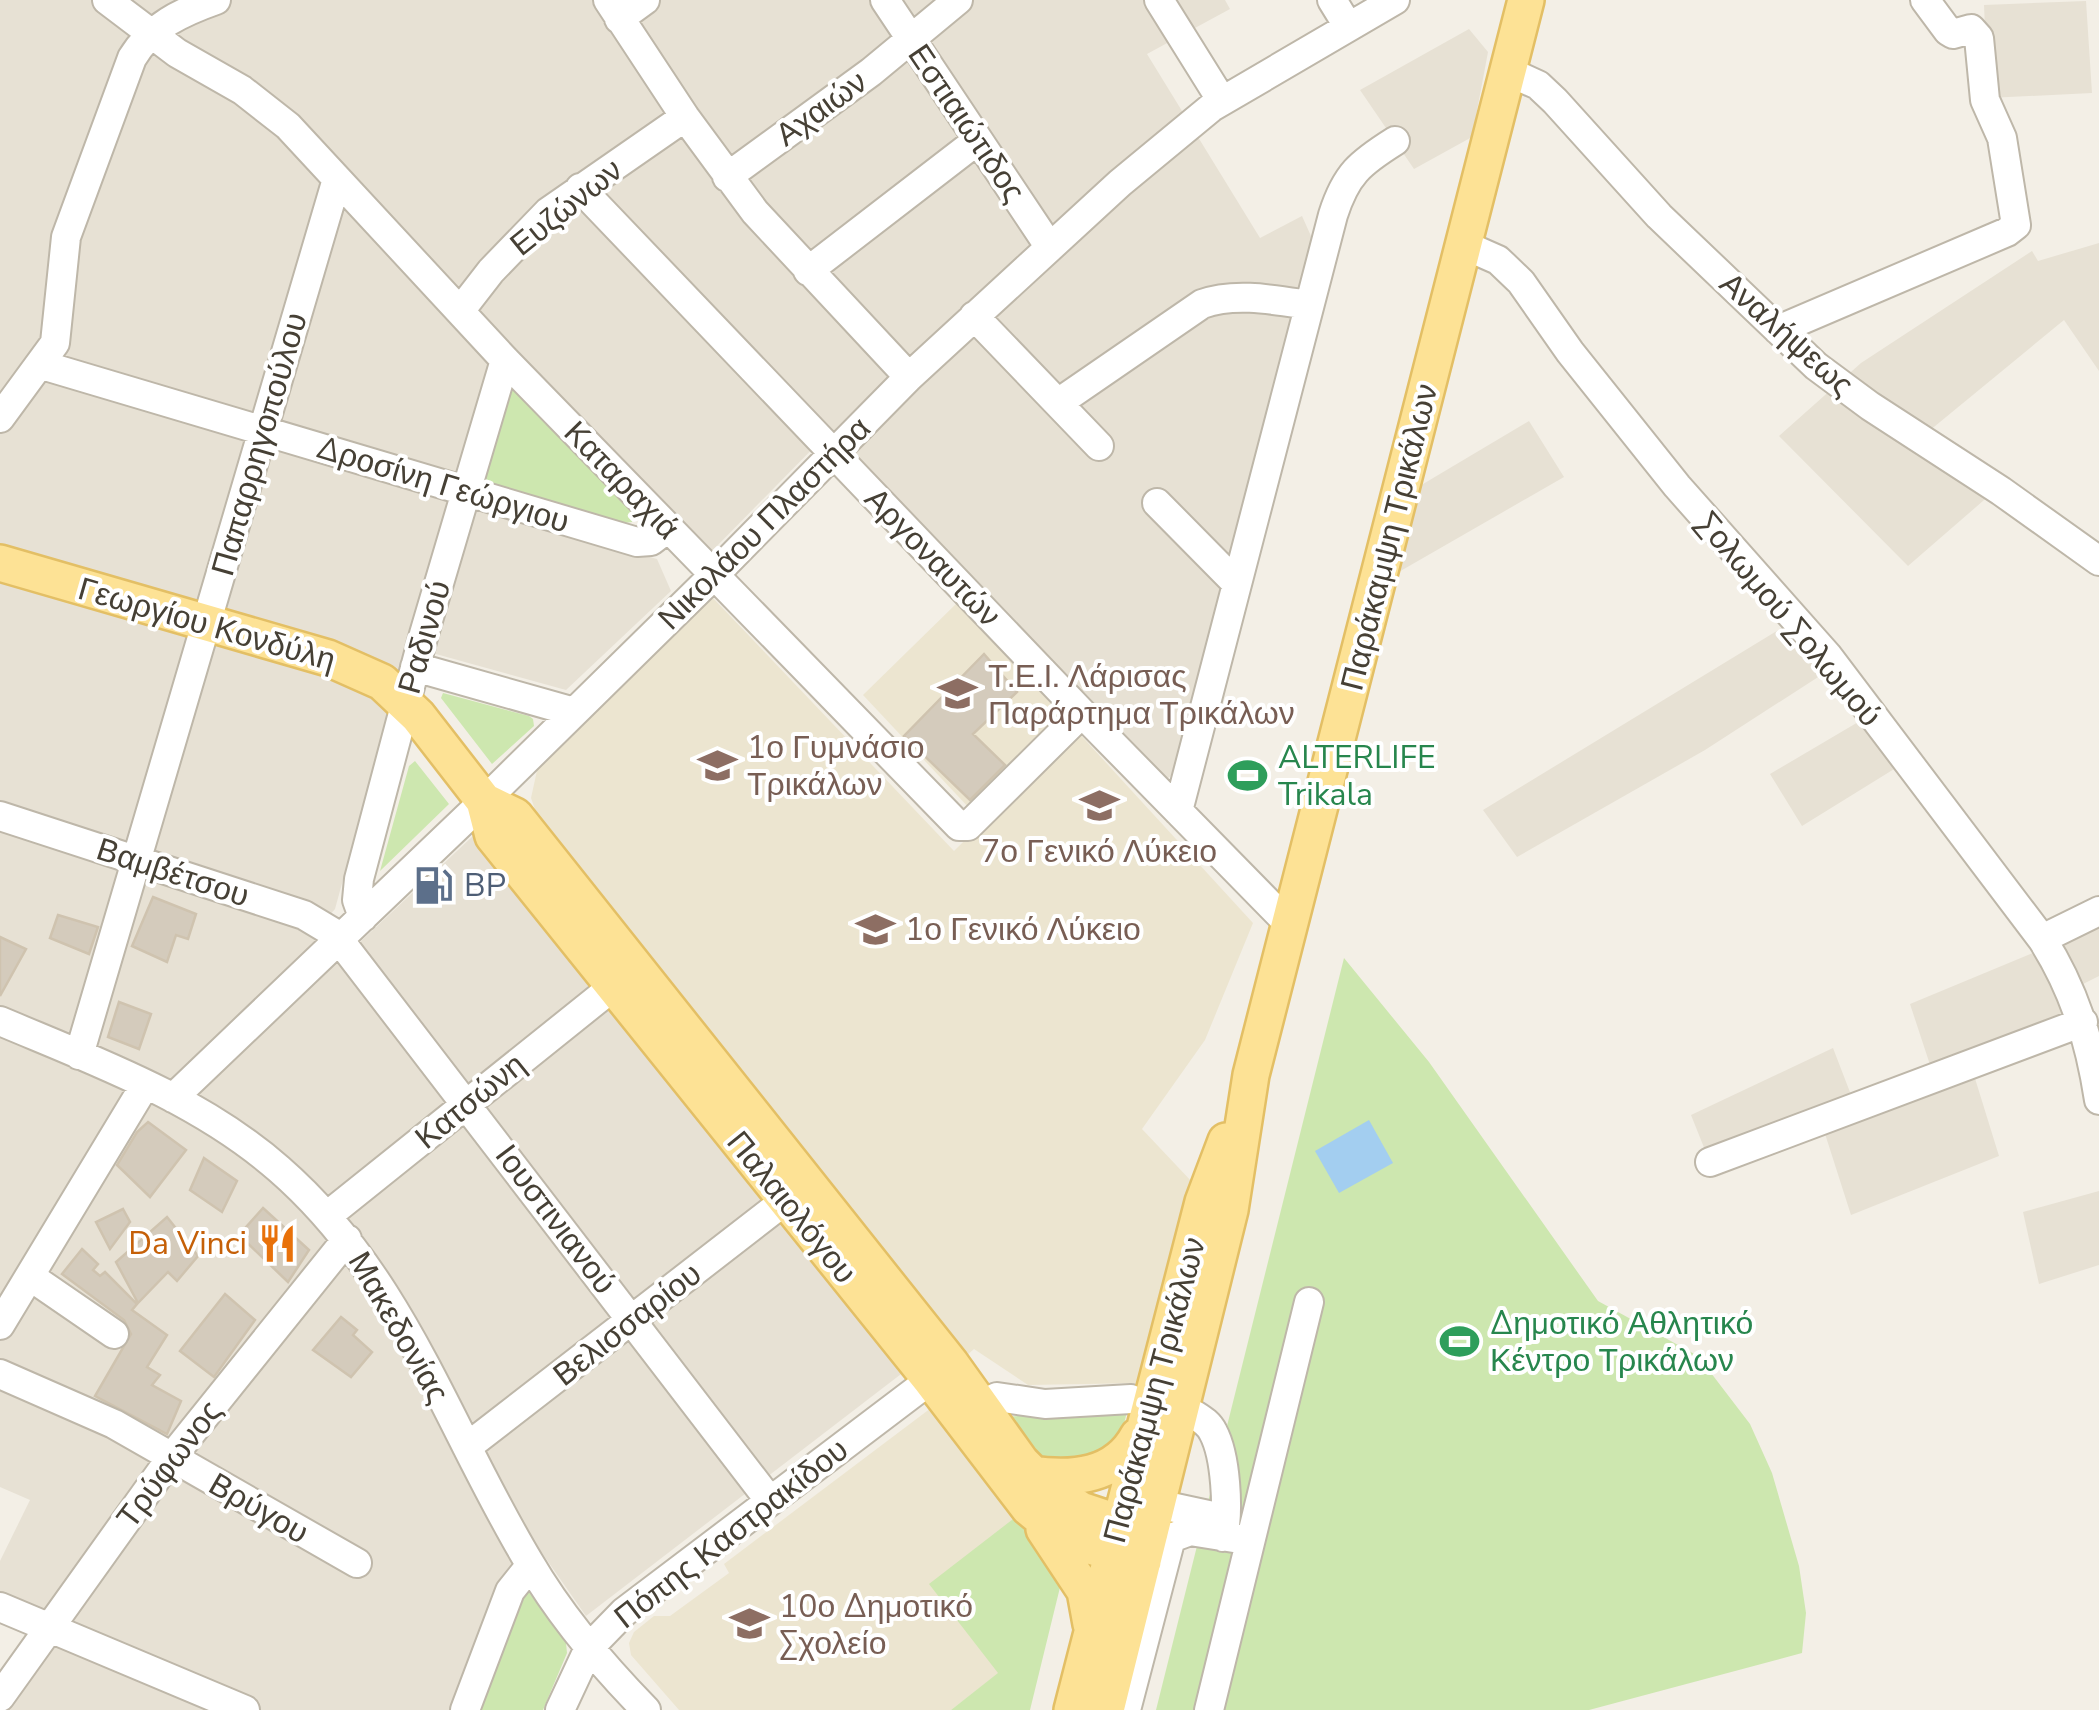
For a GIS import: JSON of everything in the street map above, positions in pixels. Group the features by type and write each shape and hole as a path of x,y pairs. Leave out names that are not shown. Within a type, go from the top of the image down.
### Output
{"main road":[{"name":"Παράκαμψη Τρικάλων","path":"1106,1710 1145,1540 1230,1210 1251,1075 1464,245 1507,71 1516,3"},
{"name":"Γεωργίου Κονδύλη","path":"0,564 355,667 382,682 405,703"},
{"name":"Παλαιολόγου","path":"405,703 484,802 494,836 786,1200 941,1372 980,1404 1030,1491"},
{"name":"Παλαιολόγου","path":"484,802 515,816 1066,1539 1145,1540"},
{"name":"Παράκαμψη Τρικάλων","path":"1072,1710 1091,1632 1145,1540 1137,1413 1203,1202 1251,1075"},
{"path":"1091,1632 1085,1592 1030,1491 1104,1469 1125,1456 1137,1413"}],"street":[{"name":"Καταραχιά","path":"107,0 176,53 261,103 288,126 504,360 959,826 968,826 1082,713"},
{"path":"0,418 56,341 66,237 129,64 151,34 168,21 216,0"},
{"path":"645,0 613,9 685,117 727,176 908,377"},
{"name":"Εστιαιώτιδος","path":"884,0 1050,246"},
{"name":"Αχαιών","path":"727,176 912,40 958,0"},
{"path":"1160,0 1222,101"},
{"path":"1332,0 1348,26"},
{"name":"Νικολάου Πλαστήρα","path":"173,1098 484,802 908,377 1050,246 1222,101 1394,0"},
{"path":"1778,330 2007,232 2016,224 2002,138 1984,92 1979,38 1971,29 1954,34 1948,31 1925,0"},
{"name":"Αναλήψεως","path":"1507,71 1538,85 1555,101 1636,192 1816,366 2099,560"},
{"name":"Ευζώνων","path":"460,312 531,228 580,188 685,117"},
{"path":"808,270 978,140"},
{"path":"1178,811 1332,214 1346,179 1366,160 1395,142"},
{"name":"Παπαρρηγοπούλου","path":"79,1055 337,179"},
{"name":"Αργοναυτών","path":"580,188 1289,924"},
{"name":"Σολωμού Σολωμού","path":"1464,245 1498,260 1520,282 1570,352 1677,486 1827,656 2042,939 2083,1022 2099,1100"},
{"path":"1058,403 1202,304 1218,298 1235,298 1309,304"},
{"path":"974,316 1100,446"},
{"name":"Ραδινού","path":"363,917 357,900 359,878 504,360"},
{"name":"Δροσίνη Γεώργιου","path":"42,365 640,543 655,539 668,528"},
{"path":"1156,503 1237,584"},
{"path":"415,667 574,712"},
{"name":"Βαμβέτσου","path":"0,816 304,915 340,938"},
{"path":"2042,939 2099,911"},
{"name":"Ιουστινιανού","path":"340,938 770,1501"},
{"name":"Κατσώνη","path":"327,1216 614,986"},
{"name":"Μακεδονίας","path":"0,1021 173,1098 254,1148 327,1216 380,1284 530,1566 589,1648 646,1710"},
{"path":"1710,1162 2083,1022"},
{"path":"0,1326 145,1084"},
{"name":"Βελισσαρίου","path":"467,1447 786,1200"},
{"name":"Τρύφωνος","path":"0,1697 171,1458 348,1239"},
{"path":"31,1277 114,1334"},
{"path":"1209,1710 1238,1530 1310,1302"},
{"name":"Πόπης Καστρακίδου","path":"560,1710 589,1648 624,1612 941,1372"},
{"name":"Βρύγου","path":"0,1374 114,1424 357,1563"},
{"path":"980,1404 997,1397 1137,1413"},
{"path":"1196,1415 1212,1429 1238,1530"},
{"path":"1126,1710 1145,1540 1238,1530"},
{"path":"465,1710 510,1590 530,1566"},
{"path":"0,1608 48,1628 189,1700 245,1710"}],"shaded area":[{"path":"0,0 1225,0 1230,9 1147,54 1260,238 1302,216 1315,245 1176,771 1165,781 829,432 712,551 500,334 451,501 657,559 671,591 566,690 407,646 335,909 314,933 342,959 474,835 905,1371 586,1616 535,1543 505,1579 456,1710 8,1710 68,1624 0,1595 0,1561 30,1500 0,1487"},
{"path":"2086,1 2092,93 1988,98 1984,5"},
{"path":"1469,29 1488,52 1472,137 1414,169 1360,90"},
{"path":"2099,243 2099,371 2064,320 1912,445 1991,494 1908,566 1779,436 1861,363 2032,251 2038,261"},
{"path":"1529,421 1564,477 1397,573 1418,487"},
{"path":"712,597 954,851 1076,730 1253,923 1205,1040 1142,1129 1193,1183 1142,1383 1028,1385 974,1349 965,1357 540,824 531,798 538,766"},
{"path":"958,602 1068,716 971,810 863,695"},
{"path":"1788,624 1829,670 1705,750 1517,857 1483,810"},
{"path":"1865,718 1899,766 1802,826 1770,774"},
{"path":"2099,902 2099,976 2079,986 2044,926"},
{"path":"2040,950 2076,1016 1969,1059 1999,1156 1851,1215 1819,1115 1707,1155 1691,1115 1833,1048 1858,1113 1936,1083 1910,1004"},
{"path":"2099,1191 2099,1265 2039,1284 2023,1212"},
{"path":"931,1408 1017,1516 999,1673 951,1710 679,1710 631,1655 629,1643 634,1632 654,1616 670,1616 729,1573 724,1564"}],"green space":[{"path":"511,387 636,510 632,522 624,523 481,482"},
{"path":"443,693 529,716 534,726 492,764 441,698"},
{"path":"415,761 449,804 380,871 409,766"},
{"name":"Δημοτικό Αθλητικό Κέντρο Τρικάλων","path":"1344,958 1429,1062 1598,1301 1698,1356 1750,1424 1772,1473 1799,1566 1806,1613 1802,1653 1589,1710 1156,1710"},
{"path":"1128,1407 1122,1433 1104,1458 1043,1461 1005,1417"},
{"path":"1017,1516 1064,1571 1030,1710 951,1710 998,1673 929,1584"},
{"path":"526,1588 566,1643 567,1653 543,1710 477,1710"}],"water":[{"path":"1369,1120 1393,1163 1339,1193 1315,1151"}],"building":[{"path":"984,654 1017,692 973,734 1005,765 970,800 904,736"},
{"path":"153,897 196,914 188,939 176,935 167,962 132,946"},
{"path":"58,915 98,927 89,954 50,938"},
{"path":"0,937 26,949 0,996"},
{"path":"119,1002 151,1014 139,1049 108,1037"},
{"path":"148,1122 186,1150 150,1197 117,1165 137,1132"},
{"path":"204,1158 237,1181 222,1212 190,1190"},
{"path":"263,1208 309,1250 288,1282 239,1235"},
{"path":"123,1209 130,1222 110,1249 96,1222"},
{"path":"167,1217 198,1256 177,1281 168,1272 138,1303 116,1262"},
{"path":"82,1249 98,1264 93,1270 100,1276 105,1272 137,1304 132,1310 167,1335 147,1367 160,1375 152,1385 181,1401 167,1434 95,1396 131,1334 124,1320 62,1274"},
{"path":"225,1294 255,1320 214,1377 180,1351"},
{"path":"341,1317 357,1330 353,1335 372,1352 351,1377 313,1350"}],"place":[{"name":"Τ.Ε.Ι. Λάρισας Παράρτημα Τρικάλων","path":"958,694"},
{"name":"1ο Γυμνάσιο Τρικάλων","path":"717,765"},
{"name":"ALTERLIFE Trikala","path":"1248,775"},
{"name":"7ο Γενικό Λύκειο","path":"1099,806"},
{"name":"BP","path":"434,885"},
{"name":"1ο Γενικό Λύκειο","path":"875,929"},
{"name":"Da Vinci","path":"277,1243"},
{"name":"Δημοτικό Αθλητικό Κέντρο Τρικάλων","path":"1460,1341"},
{"name":"10ο Δημοτικό Σχολείο","path":"749,1624"}]}
